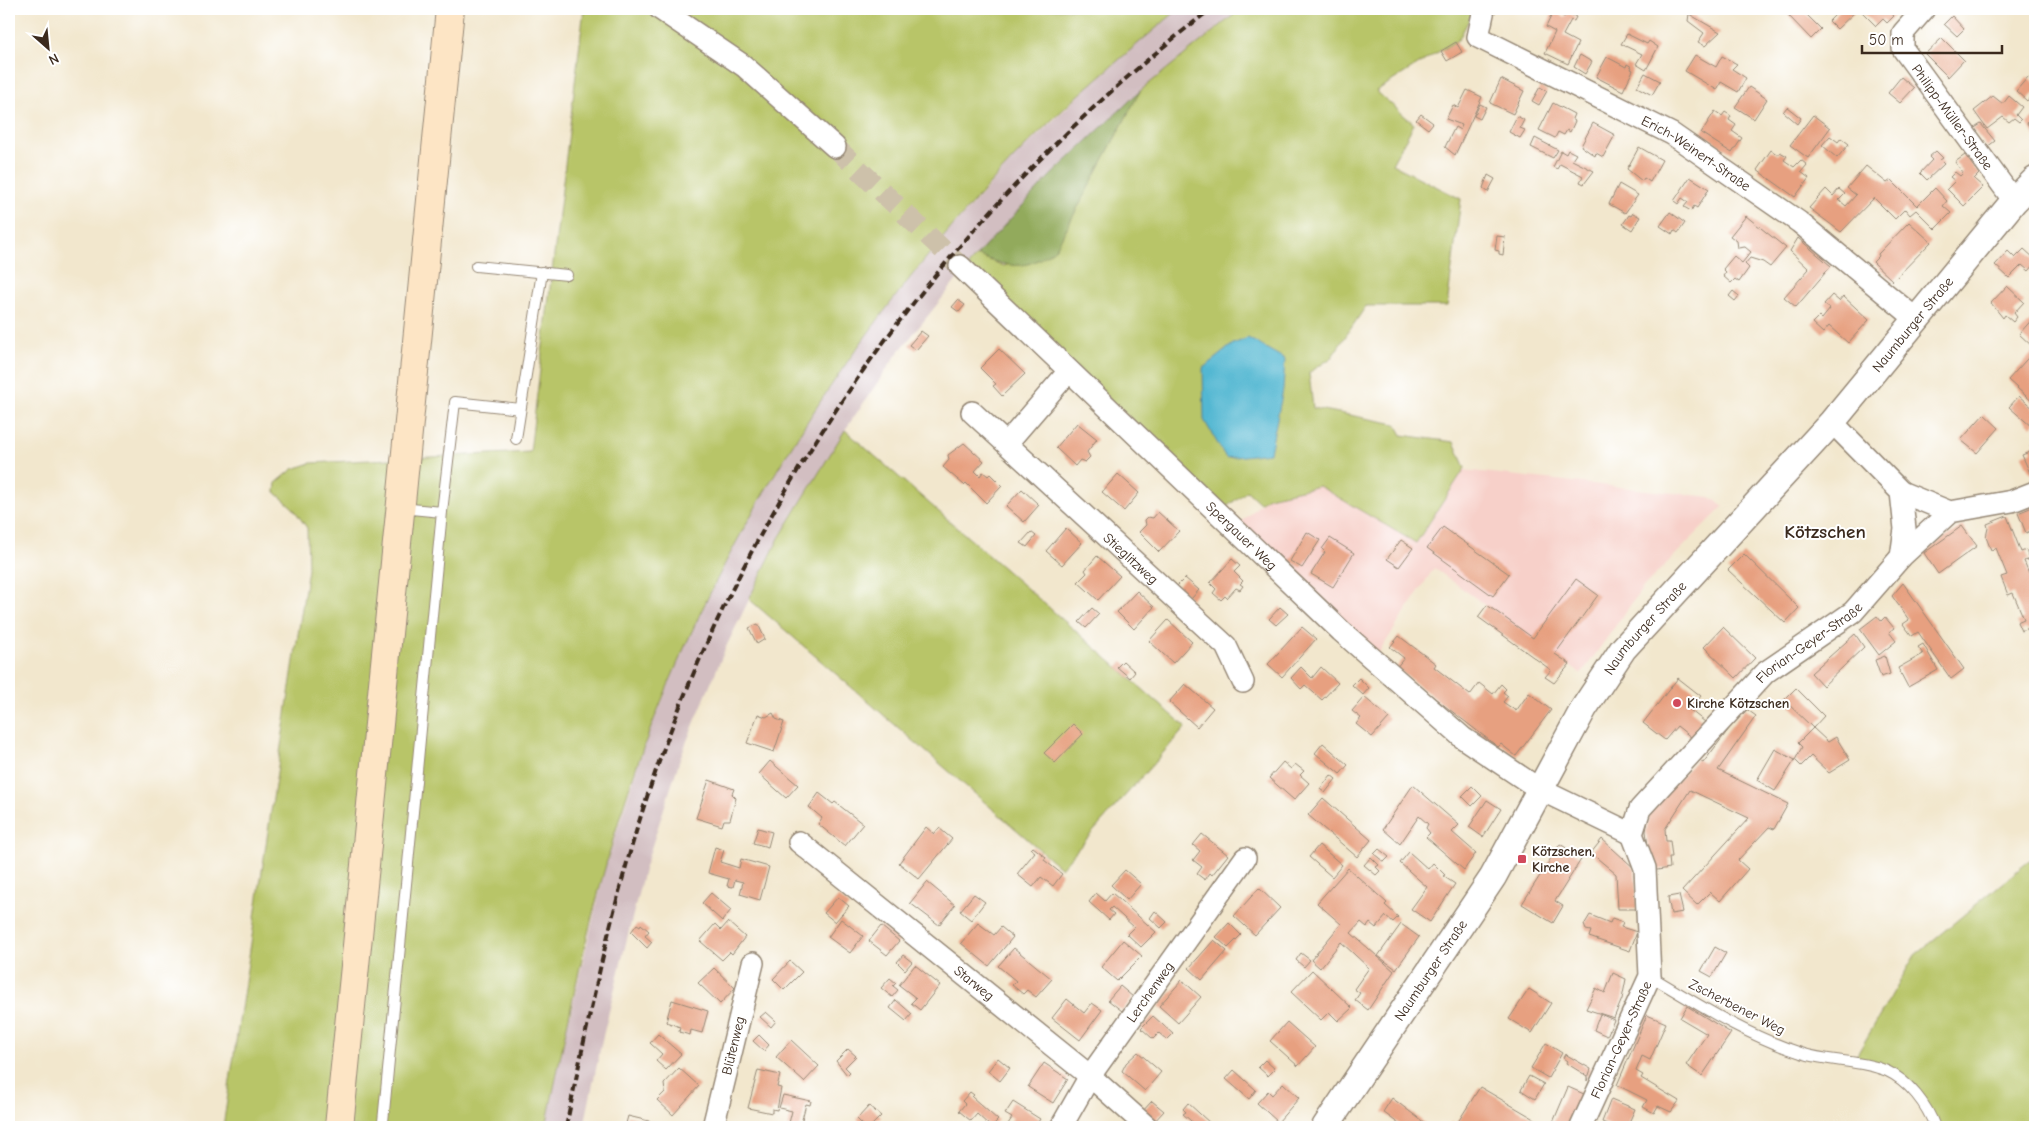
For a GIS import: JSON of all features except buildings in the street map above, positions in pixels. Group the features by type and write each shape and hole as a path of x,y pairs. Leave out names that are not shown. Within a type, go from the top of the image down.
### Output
{"main road":[{"path":"339,1127 450,9"}],"street":[{"path":"660,9 744,66 835,147"},
{"name":"Erich-Weinert-Straße","path":"1483,9 1478,38 1672,134 1799,222 1916,319"},
{"name":"Philipp-Müller-Straße","path":"1924,9 1903,33 1903,49 2014,201"},
{"name":"Naumburger Straße","path":"1325,1127 1493,878 1584,708 1623,649 1832,422 2014,201 2035,180"},
{"name":"Spergauer Weg","path":"960,266 1341,631 1463,738 1539,789 1632,834"},
{"path":"1007,444 1069,371"},
{"name":"Stieglitzweg","path":"972,412 1226,646 1243,682"},
{"path":"1832,422 1902,492 1950,512 2012,502 2035,492"},
{"path":"1901,557 1904,529 1902,492"},
{"name":"Florian-Geyer-Straße","path":"1581,1127 1650,976 1645,868 1632,834 1640,809 1766,672 1853,612 1901,557 1950,512"},
{"name":"Starweg","path":"799,842 1090,1076 1147,1127"},
{"name":"Lerchenweg","path":"1061,1127 1090,1076 1245,858"},
{"name":"Blütenweg","path":"713,1127 753,963"}],"lane":[{"path":"476,266 567,275"},
{"path":"516,438 542,272"},
{"path":"382,1122 442,512 455,402 520,409"},
{"path":"400,508 442,512"},
{"name":"Zscherbener Weg","path":"1650,976 1755,1036 1822,1059 1886,1070 1903,1081 1917,1096 1935,1127"}],"shaded area":[{"path":"1179,9 1241,9 1140,91 1050,176 977,255 897,354 845,430 779,538 726,647 682,753 644,870 602,1040 584,1127 546,1127 565,1036 606,865 644,746 691,630 744,527 806,421 864,335 933,249 1014,158 1108,68"},
{"path":"1464,470 1710,497 1724,506 1644,586 1581,674 1434,568 1378,654 1354,628 1318,599 1241,522 1268,497 1319,486 1416,543"}],"green space":[{"path":"584,9 1179,9 1052,120 1012,160 954,225 899,292 848,362 800,434 755,508 715,584 678,663 645,743 629,790 600,885 566,1030 546,1127 223,1127 308,569 307,528 293,508 275,492 276,483 293,469 311,463 530,452"},
{"path":"1241,9 1468,9 1472,14 1459,39 1376,91 1414,124 1392,164 1461,199 1447,306 1366,306 1331,358 1309,373 1313,408 1396,424 1402,435 1454,442 1465,468 1416,543 1319,486 1268,497 1260,503 1247,491 1225,508 968,266 977,255 1004,266 1055,248 1140,91"},
{"path":"1140,91 1056,248 1036,261 1018,265 999,263 977,255 1050,176"},
{"path":"845,430 1186,727 1061,868 749,599 779,538"},
{"path":"2035,856 2035,1127 1939,1127 1912,1084 1854,1060 1915,955"}],"water":[{"path":"1248,338 1285,359 1283,390 1270,453 1226,458 1204,420 1203,368 1233,344"}],"tunnel":[{"path":"835,147 960,266"}],"railway":[{"path":"566,1127 593,998 614,912 637,827 651,785 694,672 746,562 806,457 874,356 948,260 1030,170 1118,86 1211,9"}],"place":[{"name":"Kirche Kötzschen","path":"1677,703"},
{"name":"Kötzschen, Kirche","path":"1522,859"}],"district":[{"name":"Kötzschen","path":"1825,532"}]}
